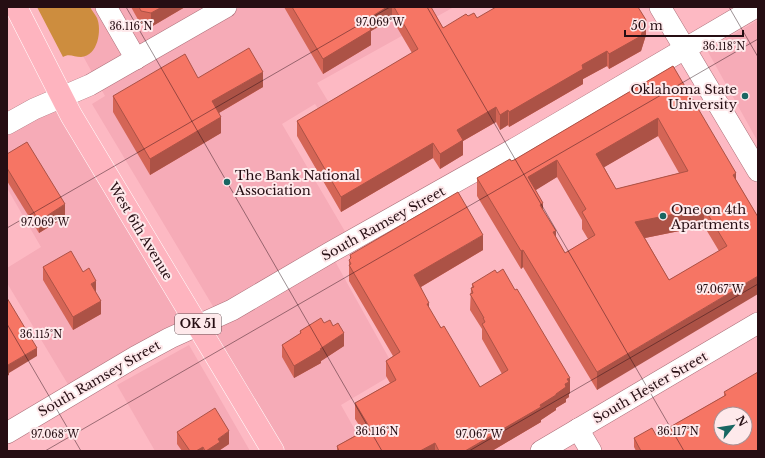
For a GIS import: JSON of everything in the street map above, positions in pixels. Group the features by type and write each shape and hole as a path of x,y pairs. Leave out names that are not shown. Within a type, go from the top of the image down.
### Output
{"highway":[{"name":"West 6th Avenue","path":"16,7 71,115 273,451"}],"street":[{"path":"106,7 136,59"},
{"path":"7,124 62,96 90,85 226,7"},
{"path":"660,7 758,171"},
{"name":"South Ramsey Street","path":"7,433 135,357 170,338 232,310 331,252 521,145 756,7"},
{"name":"South Hester Street","path":"541,451 758,323"},
{"path":"578,429 591,451"}],"shaded area":[{"path":"37,7 90,7 97,18 99,29 99,35 95,47 87,56 81,57 69,55 63,57"},
{"name":"The Bank National Association","path":"56,7 454,7 317,83 334,111 324,118 315,104 282,124 350,240 220,318 92,104 105,96"},
{"name":"Oklahoma State University","path":"758,20 758,142 707,50"},
{"path":"61,99 196,325 72,391 7,283 7,268 41,247 7,188 7,127"},
{"path":"331,254 395,369 385,379 341,405 367,451 275,451 203,329"},
{"path":"189,345 250,451 155,451 117,385"}],"building":[{"path":"139,7 162,7 151,13 141,11"},
{"path":"292,7 387,7 366,20 371,30 323,59"},
{"path":"394,7 431,7 443,28 466,14 468,16 474,13 477,18 496,7 638,7 646,20 641,36 609,54 607,51 582,65 583,69 509,112 508,110 500,115 496,107 457,130 463,140 440,154 433,143 341,197 297,121 418,49"},
{"path":"249,48 263,72 212,101 221,117 150,159 113,96 185,54 198,78"},
{"path":"673,66 736,173 733,175 758,217 758,276 597,372 523,250 521,251 477,178 510,159 511,161","holes":["658,118 688,171 616,189 596,154","557,160 586,209 582,212 595,235 565,253 553,232 556,231 540,205 543,203 528,177","704,208 727,246 669,280 635,222"]},
{"path":"27,142 65,204 39,221 7,168 7,154"},
{"path":"458,192 483,235 414,275 429,303 427,304 441,328 444,326 480,387 508,370 482,324 485,322 484,318 470,294 473,293 471,288 474,287 472,284 495,270 497,273 503,269 515,290 517,289 570,378 567,379 569,382 565,384 566,387 556,395 540,405 541,407 465,451 439,451 435,443 420,451 339,451 337,446 370,428 355,403 396,380 386,361 400,352 349,265 351,264 349,260 351,258 350,255"},
{"path":"71,251 83,272 89,268 96,281 91,284 101,301 73,317 43,267"},
{"path":"7,298 37,348 8,365 9,366 7,368"},
{"path":"321,318 324,323 330,320 333,326 338,323 344,333 320,349 321,350 294,366 282,345 301,333 300,331"},
{"path":"758,372 758,451 641,451 634,438 652,428 656,435 726,395 724,392"},
{"path":"215,408 229,431 218,439 220,442 206,451 203,447 196,451 190,451 177,432"}],"place":[{"name":"Oklahoma State University","path":"745,96"},
{"name":"The Bank National Association","path":"227,182"},
{"name":"One on 4th Apartments","path":"663,216"}]}
